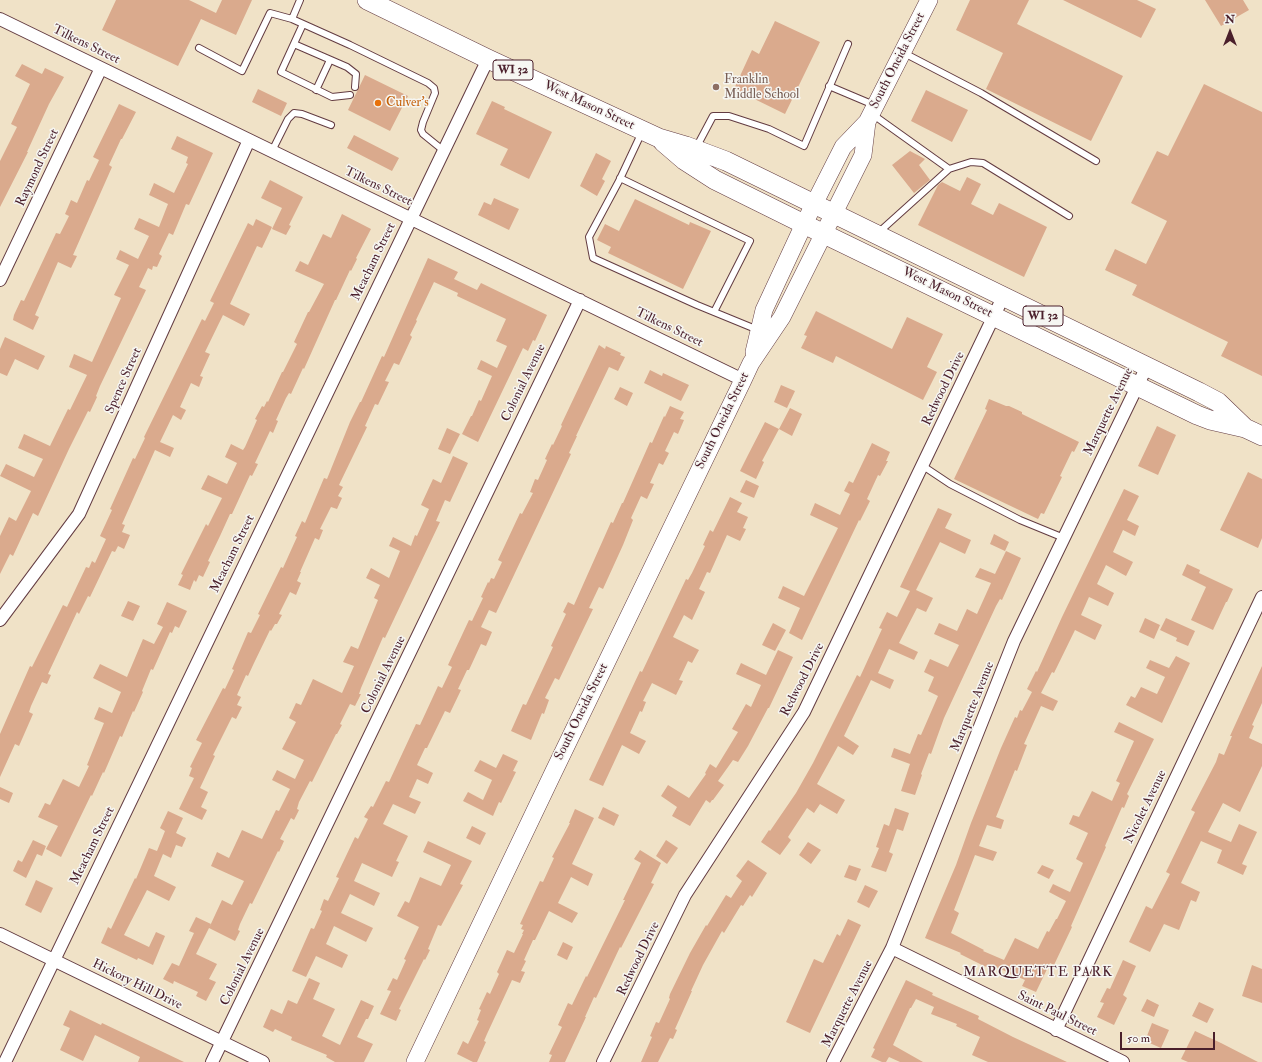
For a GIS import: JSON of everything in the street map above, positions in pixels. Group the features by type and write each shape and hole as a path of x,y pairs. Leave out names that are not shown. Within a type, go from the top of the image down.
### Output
{"main road":[{"name":"West Mason Street","path":"367,0 488,59 651,135 696,149 726,161 876,234 1218,402 1254,432"},
{"name":"West Mason Street","path":"651,135 684,160 715,180 824,234 1197,415 1254,432"}],"street":[{"name":"South Oneida Street","path":"751,364 764,310 804,224 843,147 871,114 929,0"},
{"name":"Tilkens Street","path":"0,19 743,380"},
{"name":"Meacham Street","path":"5,1062 488,59"},
{"name":"Raymond Street","path":"0,280 100,68"},
{"name":"South Oneida Street","path":"415,1062 743,380 751,364 782,317 863,155 871,114"},
{"name":"Spence Street","path":"0,620 79,514 249,140"},
{"name":"Redwood Drive","path":"603,1062 685,895 804,712 1003,297"},
{"name":"Colonial Avenue","path":"212,1062 580,300"},
{"name":"Marquette Avenue","path":"833,1062 892,948 1014,640 1147,366"},
{"name":"Nicolet Avenue","path":"1056,1030 1261,600"},
{"name":"Hickory Hill Drive","path":"0,934 262,1062"},
{"name":"Saint Paul Street","path":"892,948 1056,1030 1124,1062"}],"lane":[{"path":"292,19 300,0"},
{"path":"199,48 242,71 270,12 292,19 428,83 434,88 434,93 421,130 423,134 444,151"},
{"path":"303,24 281,72 332,97 350,95"},
{"path":"294,44 347,67 356,74 355,87"},
{"path":"696,149 713,116 729,116 770,129 804,146 848,44"},
{"path":"902,52 981,93 1096,161"},
{"path":"316,90 330,60"},
{"path":"829,86 949,169"},
{"path":"272,151 288,119 294,113 302,114 331,126"},
{"path":"651,135 620,178 589,237 593,258 759,331"},
{"path":"876,234 949,169 971,162 982,163 1069,216"},
{"path":"620,178 750,241 714,312"},
{"path":"923,466 950,484 1020,520 1064,538"}],"building":[{"path":"116,0 189,0 216,13 222,0 252,0 236,35 201,19 178,66 102,30"},
{"path":"970,0 1029,0 1017,24 1123,76 1091,141 986,89 1003,53 956,30"},
{"path":"1063,0 1137,0 1156,9 1141,38"},
{"path":"1205,0 1243,0 1249,10 1221,26"},
{"path":"775,21 820,42 785,114 734,89 752,50 759,54"},
{"path":"22,64 42,74 45,68 64,77 49,104 28,152 0,207 0,161 17,127 11,124 30,84 15,76"},
{"name":"Culver's","path":"365,75 408,96 390,131 348,110"},
{"path":"1204,84 1262,112 1262,376 1221,356 1228,342 1132,295 1137,285 1105,270 1115,249 1146,264 1167,221 1131,203 1157,151 1168,156"},
{"path":"258,89 287,103 281,116 252,102"},
{"path":"926,90 968,110 952,142 911,121"},
{"path":"492,101 505,107 504,109 552,132 529,179 500,165 508,149 476,134"},
{"path":"119,104 136,112 109,165 112,167 73,255 77,256 71,268 58,262 35,315 39,317 33,330 13,320 14,315 21,300 24,301 56,233 60,234 69,216 65,214 71,200 77,203 87,180 89,181 99,160 93,157"},
{"path":"354,135 399,158 392,171 347,148"},
{"path":"177,136 213,153 189,205 186,204 173,235 169,233 159,254 162,256 157,267 153,266 152,270 148,268 139,287 146,290 100,386 90,412 88,411 69,449 38,516 33,513 13,556 10,554 0,574 0,536 9,517 16,521 31,491 0,476 6,464 34,477 43,459 18,448 24,434 50,446 68,409 70,410 87,375 69,367 74,354 92,362 121,298 114,295 129,265 116,259 120,250 138,259 149,236 134,229 139,218 159,227 168,204 149,195 154,183 174,193 188,164 186,163 188,157 171,149"},
{"path":"910,151 925,159 919,165 930,180 914,193 892,165"},
{"path":"596,153 611,161 602,179 605,181 597,196 580,186"},
{"path":"967,177 981,184 971,204 993,215 999,203 1047,227 1024,277 918,225 938,185 942,182 960,191"},
{"path":"270,180 303,197 289,225 291,226 286,235 272,229 282,208 261,198"},
{"path":"494,198 519,209 509,230 478,215 484,202 491,205"},
{"path":"635,199 689,225 690,222 711,231 683,289 608,253 611,247 597,240 605,224 619,231"},
{"path":"342,214 371,229 335,300 304,369 303,368 291,394 289,393 286,398 276,420 278,421 273,433 270,431 255,463 258,464 252,476 250,475 232,514 230,514 208,561 210,562 203,577 199,575 196,582 194,580 190,590 178,585 183,575 181,574 206,524 208,526 222,498 201,489 208,475 227,484 237,463 225,457 231,444 243,450 245,447 257,420 255,419 262,406 264,407 267,401 268,402 297,344 294,342 308,312 324,284 295,271 300,261 308,265 323,234 331,238"},
{"path":"256,219 272,227 262,248 257,246 230,304 250,314 244,326 223,315 205,352 210,354 200,376 203,377 199,387 191,383 180,407 186,410 181,420 173,415 160,442 174,448 170,457 155,450 122,524 125,525 122,532 130,535 124,549 118,546 115,552 112,551 90,597 88,596 79,614 77,612 48,674 51,675 47,684 42,682 31,706 29,712 33,714 19,746 15,744 0,777 0,734 30,666 32,667 63,605 67,607 86,567 89,568 92,561 95,563 106,539 100,536 112,510 110,509 133,458 135,459 145,438 144,437 202,319 205,321 214,303 210,301 248,223 253,226"},
{"path":"428,258 458,272 454,279 477,290 481,283 547,315 535,341 533,340 528,351 523,348 478,442 462,434 479,400 481,401 492,376 477,369 481,360 497,368 507,346 496,341 506,319 457,296 458,293 434,282 416,320 417,321 410,335 412,337 399,365 394,363 385,381 389,382 378,405 375,404 365,426 367,427 339,485 343,487 338,496 342,498 337,509 331,507 320,529 323,530 319,540 315,538 300,572 297,581 301,583 296,595 290,592 279,614 282,615 277,624 275,624 271,631 270,630 248,676 246,675 237,695 241,697 237,705 242,707 236,719 232,717 213,755 215,756 200,788 208,792 201,807 207,810 202,820 179,809 194,778 189,776 192,768 190,767 202,743 196,740 223,688 225,689 234,670 232,669 248,632 251,633 260,615 258,614 281,567 283,568 297,537 295,536 302,521 305,523 324,478 327,479 350,422 382,356 384,357"},
{"path":"816,311 892,349 907,317 943,334 927,367 937,372 923,400 836,356 833,363 801,348 807,336 804,335"},
{"path":"5,337 45,356 38,370 15,359 7,376 0,373 0,349"},
{"path":"599,345 605,349 606,346 621,353 620,355 625,357 618,371 609,367 576,436 569,453 571,454 496,613 489,610 481,627 492,632 486,646 481,644 458,689 461,690 450,713 445,711 417,765 433,773 428,784 417,779 409,797 421,802 415,814 393,804 383,824 408,836 396,861 399,862 392,877 362,863 354,881 380,893 374,906 350,894 341,913 373,928 366,942 334,926 326,944 348,955 342,968 316,956 306,977 292,971 311,928 314,929 322,911 320,910 324,899 328,901 339,878 336,877 355,837 358,839 368,819 364,817 371,806 373,807 386,781 389,782 416,724 420,725 438,686 442,688 452,667 448,665 469,620 472,621 483,598 481,597 488,582 489,583 491,578 494,579 502,562 498,560 520,513 522,514 533,493 530,492 535,479 538,480 547,460 545,459 562,426 561,425"},
{"path":"650,370 662,376 663,373 689,385 681,401 644,383"},
{"path":"781,385 795,391 787,408 774,402"},
{"path":"620,387 633,393 627,406 614,399"},
{"path":"989,399 1022,412 1022,414 1079,442 1074,452 1072,451 1060,476 1062,477 1044,514 1041,513 1038,519 954,479 987,410 985,409"},
{"path":"670,406 684,412 680,419 684,420 678,434 674,432 665,451 669,453 663,465 659,463 650,483 654,484 647,499 641,496 631,518 633,520 623,545 603,589 599,587 589,608 593,609 559,680 555,678 545,698 549,700 544,714 542,713 531,740 511,731 523,704 526,705 553,647 551,646 566,614 563,612 568,602 574,605 611,522 613,523 650,442 652,443"},
{"path":"790,408 802,414 792,436 779,429"},
{"path":"765,422 779,429 762,461 764,462 756,479 740,471"},
{"path":"1157,426 1176,435 1158,475 1138,466"},
{"path":"447,428 460,434 450,454 438,449"},
{"path":"872,443 890,452 886,461 888,461 880,476 878,475 867,499 870,501 860,521 859,520 802,640 789,633 800,608 778,598 783,586 804,596 838,528 810,515 815,503 840,515 850,494 844,491 849,481 853,483"},
{"path":"453,456 468,463 450,502 445,500 436,521 440,522 385,638 383,637 361,688 359,694 361,694 355,706 350,704 340,724 342,725 312,782 310,781 299,802 297,809 299,810 294,820 291,818 280,839 284,841 252,904 250,903 240,924 238,930 240,931 235,941 209,928 222,900 232,905 244,881 211,866 217,852 229,858 242,830 262,839 276,810 279,811 290,789 272,780 277,770 295,779 304,760 282,749 296,722 289,718 296,703 301,705 313,679 342,693 354,666 343,662 351,646 358,649 378,600 374,598 380,585 366,578 371,568 389,578 400,551 389,546 393,537 411,546 415,535 417,536 429,509 421,505 433,479 441,483"},
{"path":"1248,472 1262,479 1262,538 1258,548 1220,530"},
{"path":"746,480 759,486 754,498 740,492"},
{"path":"1124,489 1139,496 1127,520 1139,526 1135,536 1123,530 1113,552 1133,562 1126,576 1106,565 1097,584 1114,593 1108,606 1089,597 1081,615 1102,625 1095,640 1075,630 1054,673 1052,672 1041,693 1058,701 1053,711 1041,706 1024,744 1027,745 996,817 1004,820 1001,829 987,825 979,846 997,852 993,861 975,855 954,910 959,913 951,933 984,950 983,951 1004,960 1015,938 1038,949 1047,931 1049,932 1057,919 1066,901 1049,892 1053,884 1070,892 1083,863 1076,859 1088,833 1069,824 1073,815 1079,817 1092,791 1112,801 1120,783 1116,781 1134,741 1114,732 1119,722 1154,739 1127,794 1129,796 1124,808 1122,807 1105,846 1106,847 1071,926 1072,927 1054,965 1050,963 1036,992 1022,986 1025,980 996,967 995,970 984,966 960,954 961,953 925,938 956,865 1001,748 1015,717 1017,718 1020,710 1022,711 1032,692 1027,689 1036,671 1037,672"},
{"path":"730,497 742,503 737,512 748,517 743,528 746,529 740,541 727,535 710,573 707,572 699,589 705,592 692,620 684,615 673,637 699,650 692,663 688,661 679,680 683,681 676,695 652,683 643,701 646,702 642,712 640,711 630,733 646,741 639,754 622,745 603,786 589,780 640,671 642,672 686,579 688,580 692,573 705,546 703,545 710,530 713,532"},
{"path":"938,508 952,514 945,528 971,540 965,554 940,542 916,590 933,598 926,612 917,608 899,643 918,652 914,660 889,649 878,673 894,680 890,689 871,680 844,736 859,746 853,755 838,746 817,784 845,800 837,814 820,804 814,813 807,808 788,837 791,840 780,855 761,842 796,793 813,763 857,675 860,677 882,629 879,628 887,612 897,617 910,591 900,587"},
{"path":"994,534 1009,542 1005,551 990,544"},
{"path":"1006,551 1021,558 1002,600 1000,599 996,606 944,718 931,754 929,753 921,774 922,775 915,795 901,791 910,764 891,757 894,748 910,754 918,734 921,735 938,696 928,691 934,677 924,672 930,659 948,667 959,645 934,634 939,623 957,631 967,609 977,614 991,583 975,577 980,568 995,574"},
{"path":"1187,564 1200,570 1199,573 1233,589 1213,630 1191,620 1206,587 1182,575"},
{"path":"128,601 140,606 133,621 121,616"},
{"path":"167,602 187,611 179,628 175,626 172,633 170,632 153,670 151,669 134,712 133,711 122,737 120,736 104,773 103,772 92,796 91,795 61,857 46,849 58,826 38,817 45,803 50,805 63,779 79,787 89,766 87,765 104,723 94,719 99,707 112,713 121,692 93,678 100,664 127,677 143,639 154,644 163,627 157,624"},
{"path":"1145,618 1160,625 1154,639 1139,632"},
{"path":"1166,618 1195,631 1188,646 1176,641 1177,638 1160,630"},
{"path":"773,623 786,630 775,651 762,645"},
{"path":"778,650 793,657 769,708 748,746 738,762 733,760 718,781 724,785 710,803 706,800 690,826 672,816 677,807 661,796 668,785 689,798 706,774 705,773 710,764 716,768 738,732 732,729 746,704 751,707 761,685 736,674 741,663 766,675"},
{"path":"1176,656 1190,663 1162,723 1126,705 1131,696 1135,698 1141,687 1157,694 1165,677 1146,668 1150,660 1169,668"},
{"path":"1262,666 1262,703 1252,725 1254,726 1249,738 1262,744 1262,766 1240,812 1223,803 1208,832 1231,842 1239,824 1257,832 1242,864 1247,866 1243,875 1217,863 1222,850 1201,841 1181,883 1200,892 1196,902 1191,900 1179,930 1164,924 1150,952 1129,942 1146,906 1152,909 1170,874 1166,872 1195,812 1191,810 1216,762 1219,753 1224,755 1232,736 1230,736"},
{"path":"503,754 518,761 513,771 516,772 493,816 463,801 468,792 483,800 492,780 474,771 480,760 496,768"},
{"path":"0,787 13,793 9,803 0,799"},
{"path":"603,807 619,815 614,826 598,818"},
{"path":"895,808 909,813 903,831 897,829 889,852 893,854 886,872 871,867 879,848 876,847 884,824 889,826"},
{"path":"575,809 594,818 572,864 593,874 588,886 571,877 558,903 578,913 572,923 549,911 524,960 526,961 521,971 525,972 520,983 512,980 484,1041 486,1042 477,1062 473,1062 457,1054 463,1041 468,1044 479,1021 477,1020 481,1010 479,1009 487,992 490,994 499,974 497,972 507,950 514,953 524,930 521,929 523,925 520,924 540,881 543,882 554,858 552,857 570,823"},
{"path":"168,811 183,818 176,833 186,838 182,847 176,845 171,858 163,854 154,876 176,887 169,901 147,890 124,935 149,947 156,932 165,936 153,965 138,958 137,960 101,943 108,927 111,929 135,878 136,879 149,848 157,851 165,831 160,828"},
{"path":"472,826 486,833 480,845 466,838"},
{"path":"33,840 46,846 42,856 37,854 26,878 13,871 18,860 22,862"},
{"path":"666,840 678,848 667,864 656,856"},
{"path":"428,841 472,861 460,884 463,885 441,926 438,925 428,949 430,950 399,1009 401,1010 396,1021 380,1014 391,991 387,990 393,978 397,980 406,960 404,959 419,927 397,916 405,901 409,903 420,877 441,886 451,865 423,852"},
{"path":"808,842 821,850 811,864 799,855"},
{"path":"640,850 661,863 651,883 654,884 621,948 620,947 596,998 594,997 565,1062 549,1062 552,1055 549,1054 562,1027 558,1025 568,1003 572,1005 625,900 623,900 641,863 634,859"},
{"path":"748,860 767,873 752,897 750,895 743,906 741,905 724,933 722,931 703,965 691,991 675,1029 677,1030 673,1039 670,1038 658,1062 641,1062 652,1037 650,1036 656,1022 659,1023 670,999 670,994 690,953 726,895 731,898 742,881 736,876"},
{"path":"849,865 861,869 856,881 844,877"},
{"path":"1042,865 1054,870 1049,879 1037,873"},
{"path":"36,880 53,888 41,913 25,905"},
{"path":"865,885 878,891 869,908 857,902"},
{"path":"196,917 211,924 196,954 217,964 209,979 216,982 206,1001 196,996 198,992 174,981 173,984 163,979 172,963 179,966 194,933 189,931"},
{"path":"848,919 861,925 810,1033 786,1022 814,959 823,963 837,934 840,936"},
{"path":"563,942 573,947 567,960 557,955"},
{"path":"1123,960 1136,966 1123,995 1127,998 1114,1025 1097,1017 1104,1003 1100,1002 1107,988 1110,989"},
{"path":"1252,965 1262,969 1262,1003 1242,996"},
{"path":"309,978 320,983 313,999 335,1009 322,1036 340,1045 361,1000 374,1006 357,1037 373,1044 364,1062 335,1062 326,1057 327,1055 291,1040 292,1037 275,1029 273,1032 263,1027 271,1009 282,1014 288,1000 297,1004"},
{"path":"906,980 933,993 932,995 979,1016 978,1019 1013,1037 1067,1062 988,1062 972,1055 980,1037 956,1026 957,1024 931,1014 934,1007 916,999 910,1008 893,1045 923,1062 900,1062 889,1057 886,1062 882,1062 871,1057 875,1049 873,1048"},
{"path":"1147,999 1159,1005 1154,1017 1141,1011"},
{"path":"1199,1002 1214,1009 1207,1023 1192,1016"},
{"path":"70,1010 101,1025 102,1023 184,1062 138,1062 140,1057 95,1035 83,1061 60,1050 70,1028 63,1025"},
{"path":"1152,1023 1169,1030 1161,1048 1145,1041"},
{"path":"1195,1031 1258,1062 1188,1062 1181,1059"}],"place":[{"name":"Franklin Middle School","path":"716,87"},
{"name":"Culver's","path":"378,103"}],"district":[{"name":"MARQUETTE PARK","path":"1038,973"}]}
